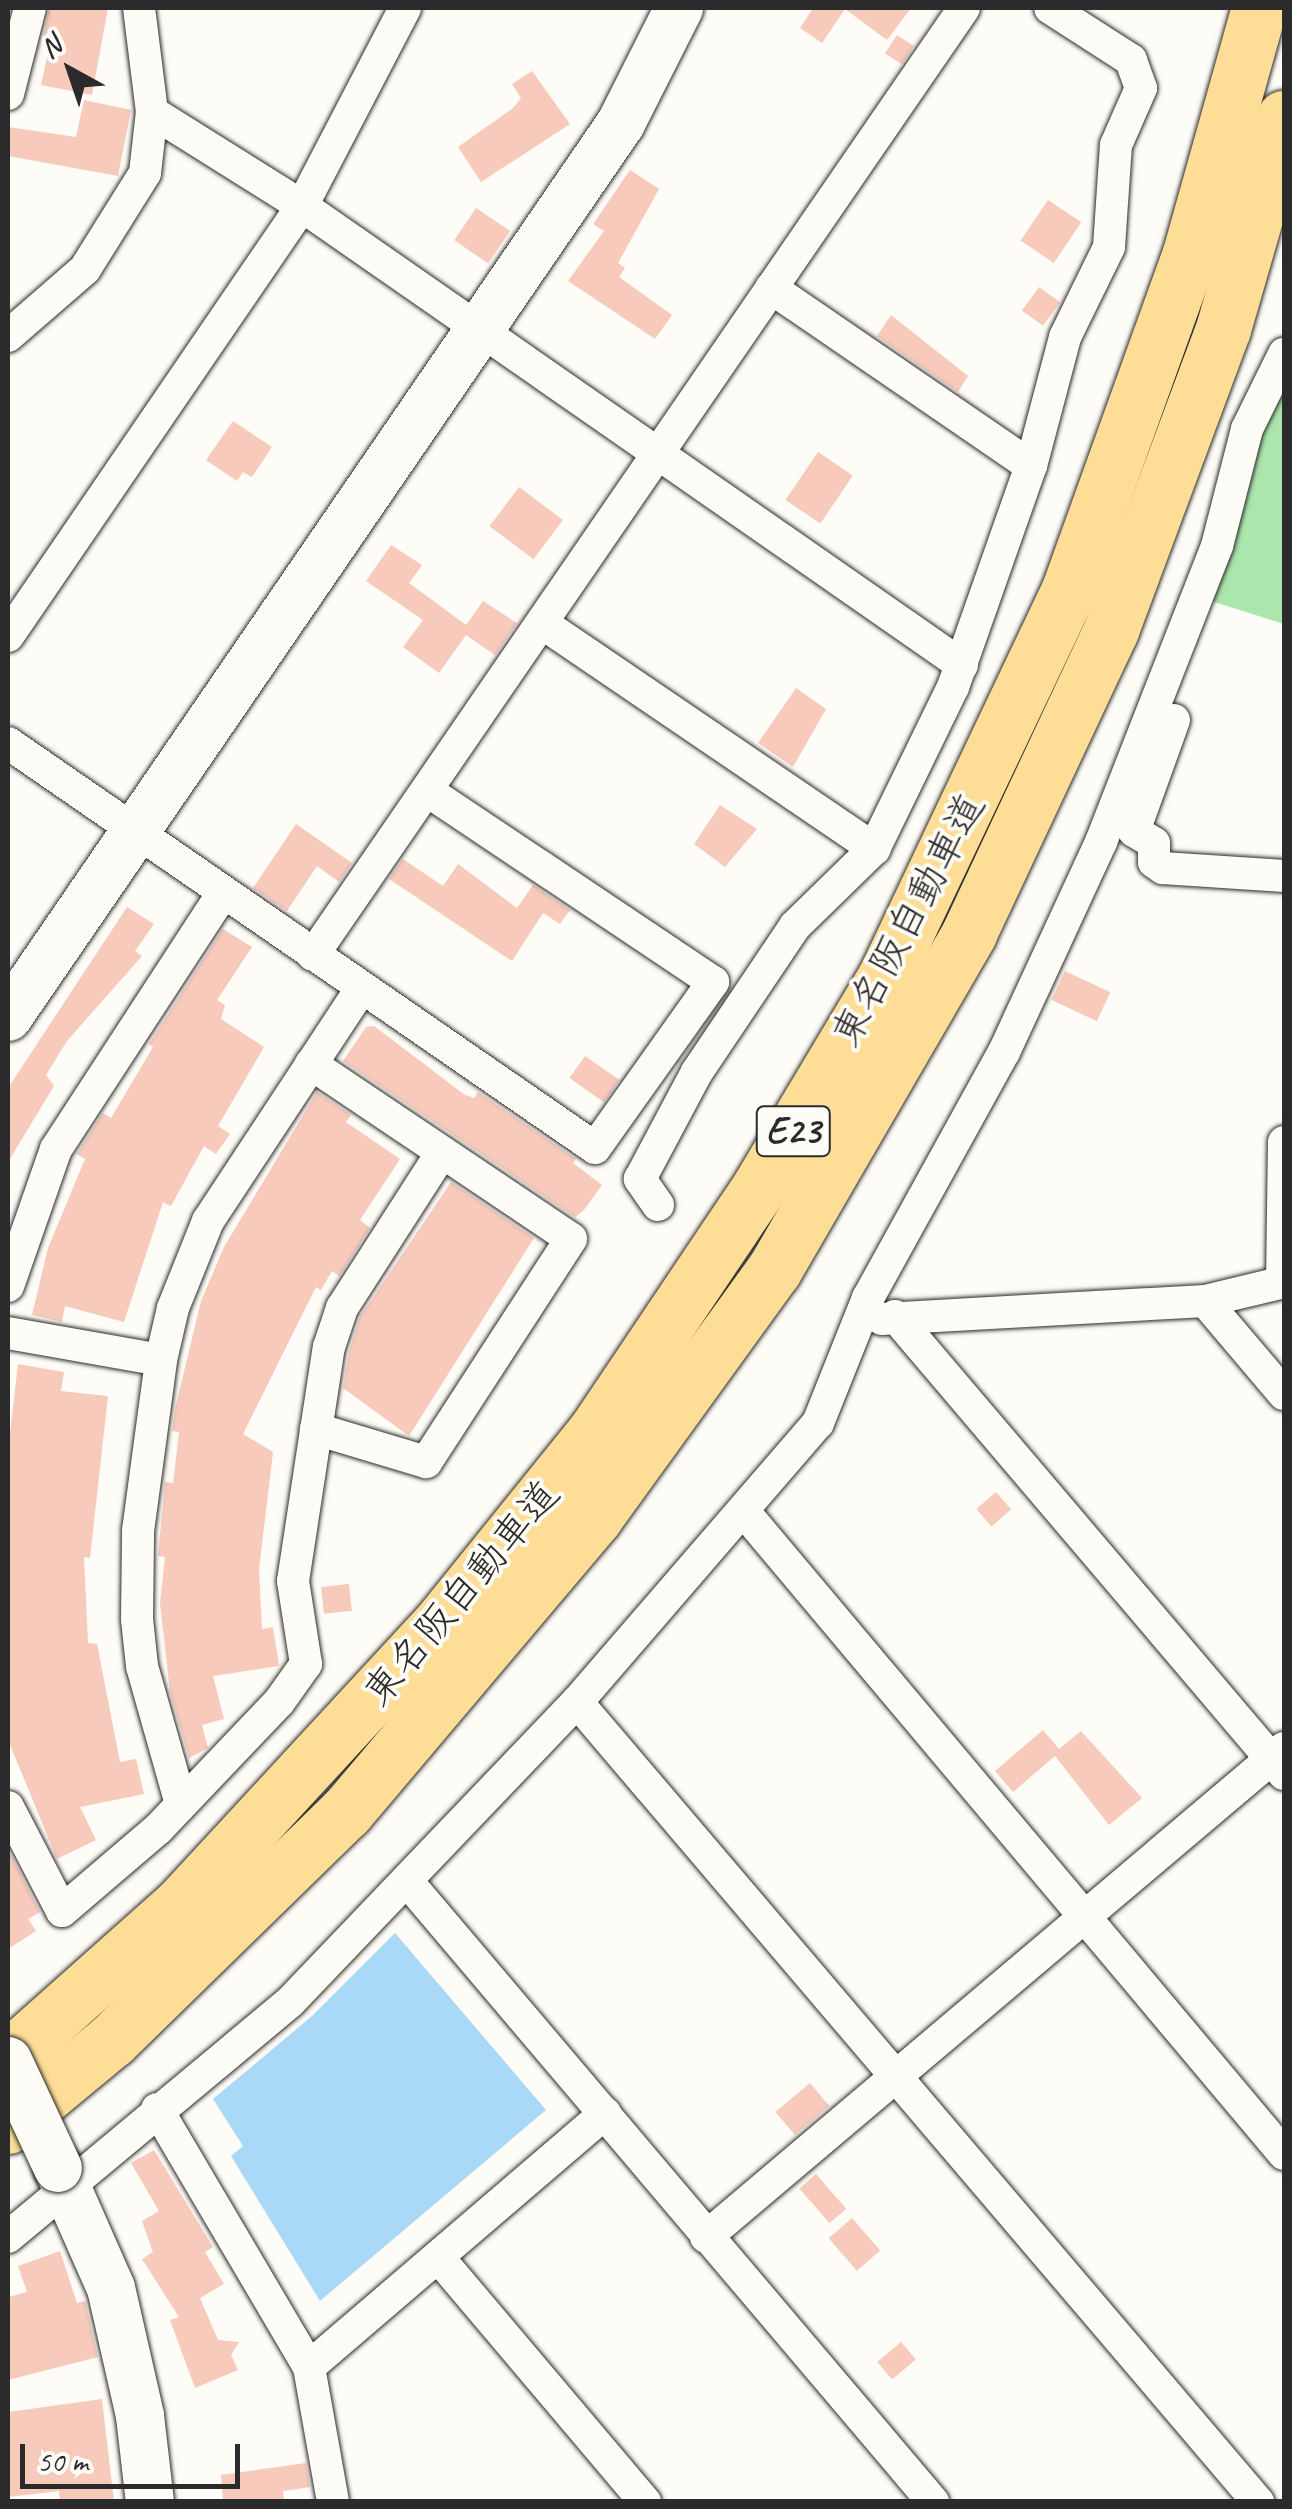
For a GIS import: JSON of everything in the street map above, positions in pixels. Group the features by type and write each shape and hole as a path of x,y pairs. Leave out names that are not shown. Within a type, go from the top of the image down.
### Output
{"highway":[{"name":"東名阪自動車道","path":"8,2060 182,1904 442,1621 606,1416 761,1184 885,977 1068,592 1190,254 1259,8"},
{"name":"東名阪自動車道","path":"8,2126 112,2040 346,1812 596,1517 774,1270 969,933 1111,630 1223,329 1284,118"}],"street":[{"path":"8,94 30,8"},
{"path":"8,336 61,294 110,239 145,173 152,112 140,8"},
{"path":"8,636 302,206 405,8"},
{"path":"8,1017 620,123 679,8"},
{"path":"313,955 964,8"},
{"path":"658,1205 640,1179 697,1072 795,926 874,849 962,665 1031,466 1064,338 1109,247 1116,145 1141,88 1131,60 1050,8"},
{"path":"152,112 302,206 962,665"},
{"path":"770,288 1031,466"},
{"path":"8,2236 63,2177 157,2110 290,2002 577,1702 746,1514 818,1423 859,1325 1052,954 1164,688 1217,546 1247,429 1284,354"},
{"path":"542,623 874,849"},
{"path":"1164,688 1174,720 1134,832 1154,843 1154,862 1163,868 1284,876"},
{"path":"8,743 595,1148 713,982 428,791"},
{"path":"8,1286 56,1149 222,894"},
{"path":"181,1804 142,1666 137,1619 138,1531 161,1360 173,1308 208,1221 361,990"},
{"path":"311,1064 571,1239 426,1462 316,1429"},
{"path":"859,1325 895,1316 1206,1301 1283,1283 1284,1142"},
{"path":"8,1807 62,1911 181,1804 279,1702 306,1664 293,1581 316,1429 342,1308 442,1152"},
{"path":"1206,1301 1284,1394"},
{"path":"706,2237 1083,1918 1280,1760 895,1316"},
{"path":"8,1333 161,1360"},
{"path":"746,1514 1284,2154"},
{"path":"577,1702 1258,2502"},
{"path":"407,1882 934,2502"},
{"path":"8,2060 63,2177 122,2329 150,2502"},
{"path":"157,2110 308,2367 333,2502"},
{"path":"308,2367 605,2113"},
{"path":"438,2257 645,2502"}],"green space":[{"path":"1281,388 1284,389 1284,624 1189,594"}],"water":[{"path":"395,1933 546,2110 320,2301 231,2156 243,2146 213,2099 312,2016"}],"building":[{"path":"49,8 108,8 92,95 41,85 51,39 43,38"},
{"path":"813,8 911,8 887,40 845,9 822,43 800,28"},
{"path":"897,35 914,46 902,64 885,53"},
{"path":"532,71 570,124 481,182 458,147 513,108 521,98 512,84"},
{"path":"84,100 131,110 118,176 8,156 8,127 76,137"},
{"path":"630,170 659,189 618,263 625,268 619,277 672,315 655,339 568,281 604,231 593,224"},
{"path":"1048,200 1081,222 1054,263 1021,241"},
{"path":"476,208 510,231 488,263 454,240"},
{"path":"1039,287 1060,302 1043,326 1022,310"},
{"path":"891,315 968,376 958,392 877,336"},
{"path":"233,421 272,447 252,477 243,472 237,481 206,460"},
{"path":"818,452 853,475 820,524 786,500"},
{"path":"519,487 563,520 533,559 490,526"},
{"path":"391,545 422,565 409,583 466,625 483,601 517,623 495,655 466,635 439,673 403,647 423,620 366,581"},
{"path":"796,688 826,709 793,767 758,743"},
{"path":"720,805 757,829 725,867 694,844"},
{"path":"296,824 352,863 339,882 317,866 287,911 253,888"},
{"path":"403,859 443,886 458,864 517,908 533,885 570,910 560,924 543,913 512,961 389,879"},
{"path":"127,907 154,924 135,951 142,956 67,1041 46,1075 54,1086 8,1162 8,1088"},
{"path":"223,929 252,947 217,1000 225,1005 221,1019 264,1047 218,1126 230,1134 216,1154 204,1146 171,1206 163,1202 124,1322 65,1306 62,1322 32,1315 48,1248 85,1159 77,1154 103,1113 111,1118 153,1047 149,1044"},
{"path":"1065,971 1110,992 1097,1021 1051,1000"},
{"path":"374,1026 465,1095 474,1098 478,1092 576,1159 573,1163 602,1185 584,1210 575,1217 343,1061 366,1027"},
{"path":"585,1056 619,1080 604,1102 570,1078"},
{"path":"317,1092 351,1115 346,1122 400,1159 360,1220 370,1228 339,1276 332,1271 321,1290 316,1287 243,1434 273,1452 259,1569 262,1629 273,1627 279,1666 213,1676 224,1719 202,1725 208,1748 189,1758 170,1692 160,1603 165,1557 158,1556 165,1482 173,1483 179,1432 172,1431 175,1409 201,1301 224,1247"},
{"path":"451,1182 534,1238 409,1436 343,1388 360,1317"},
{"path":"18,1364 64,1372 61,1391 108,1396 90,1558 84,1557 88,1643 97,1644 120,1762 136,1759 144,1794 80,1807 96,1840 57,1859 8,1740 8,1450"},
{"path":"996,1492 1011,1509 991,1526 976,1509"},
{"path":"349,1584 352,1611 324,1614 321,1587"},
{"path":"1043,1730 1059,1749 1081,1731 1142,1798 1109,1825 1055,1756 1013,1792 995,1771"},
{"path":"8,1849 40,1912 28,1919 36,1931 8,1949"},
{"path":"810,2083 829,2106 795,2135 776,2112"},
{"path":"154,2150 213,2247 205,2252 224,2284 200,2298 218,2340 239,2342 231,2355 238,2370 195,2388 170,2320 179,2317 142,2259 153,2252 142,2221 159,2211 131,2163"},
{"path":"816,2174 846,2209 830,2223 799,2188"},
{"path":"852,2218 880,2250 857,2271 829,2238"},
{"path":"60,2251 77,2303 85,2301 98,2357 8,2380 8,2297 27,2292 18,2266"},
{"path":"901,2342 916,2360 892,2380 877,2362"},
{"path":"102,2399 114,2502 60,2502 59,2491 8,2497 8,2412"},
{"path":"306,2463 310,2487 283,2491 284,2502 223,2502 221,2475"}]}
